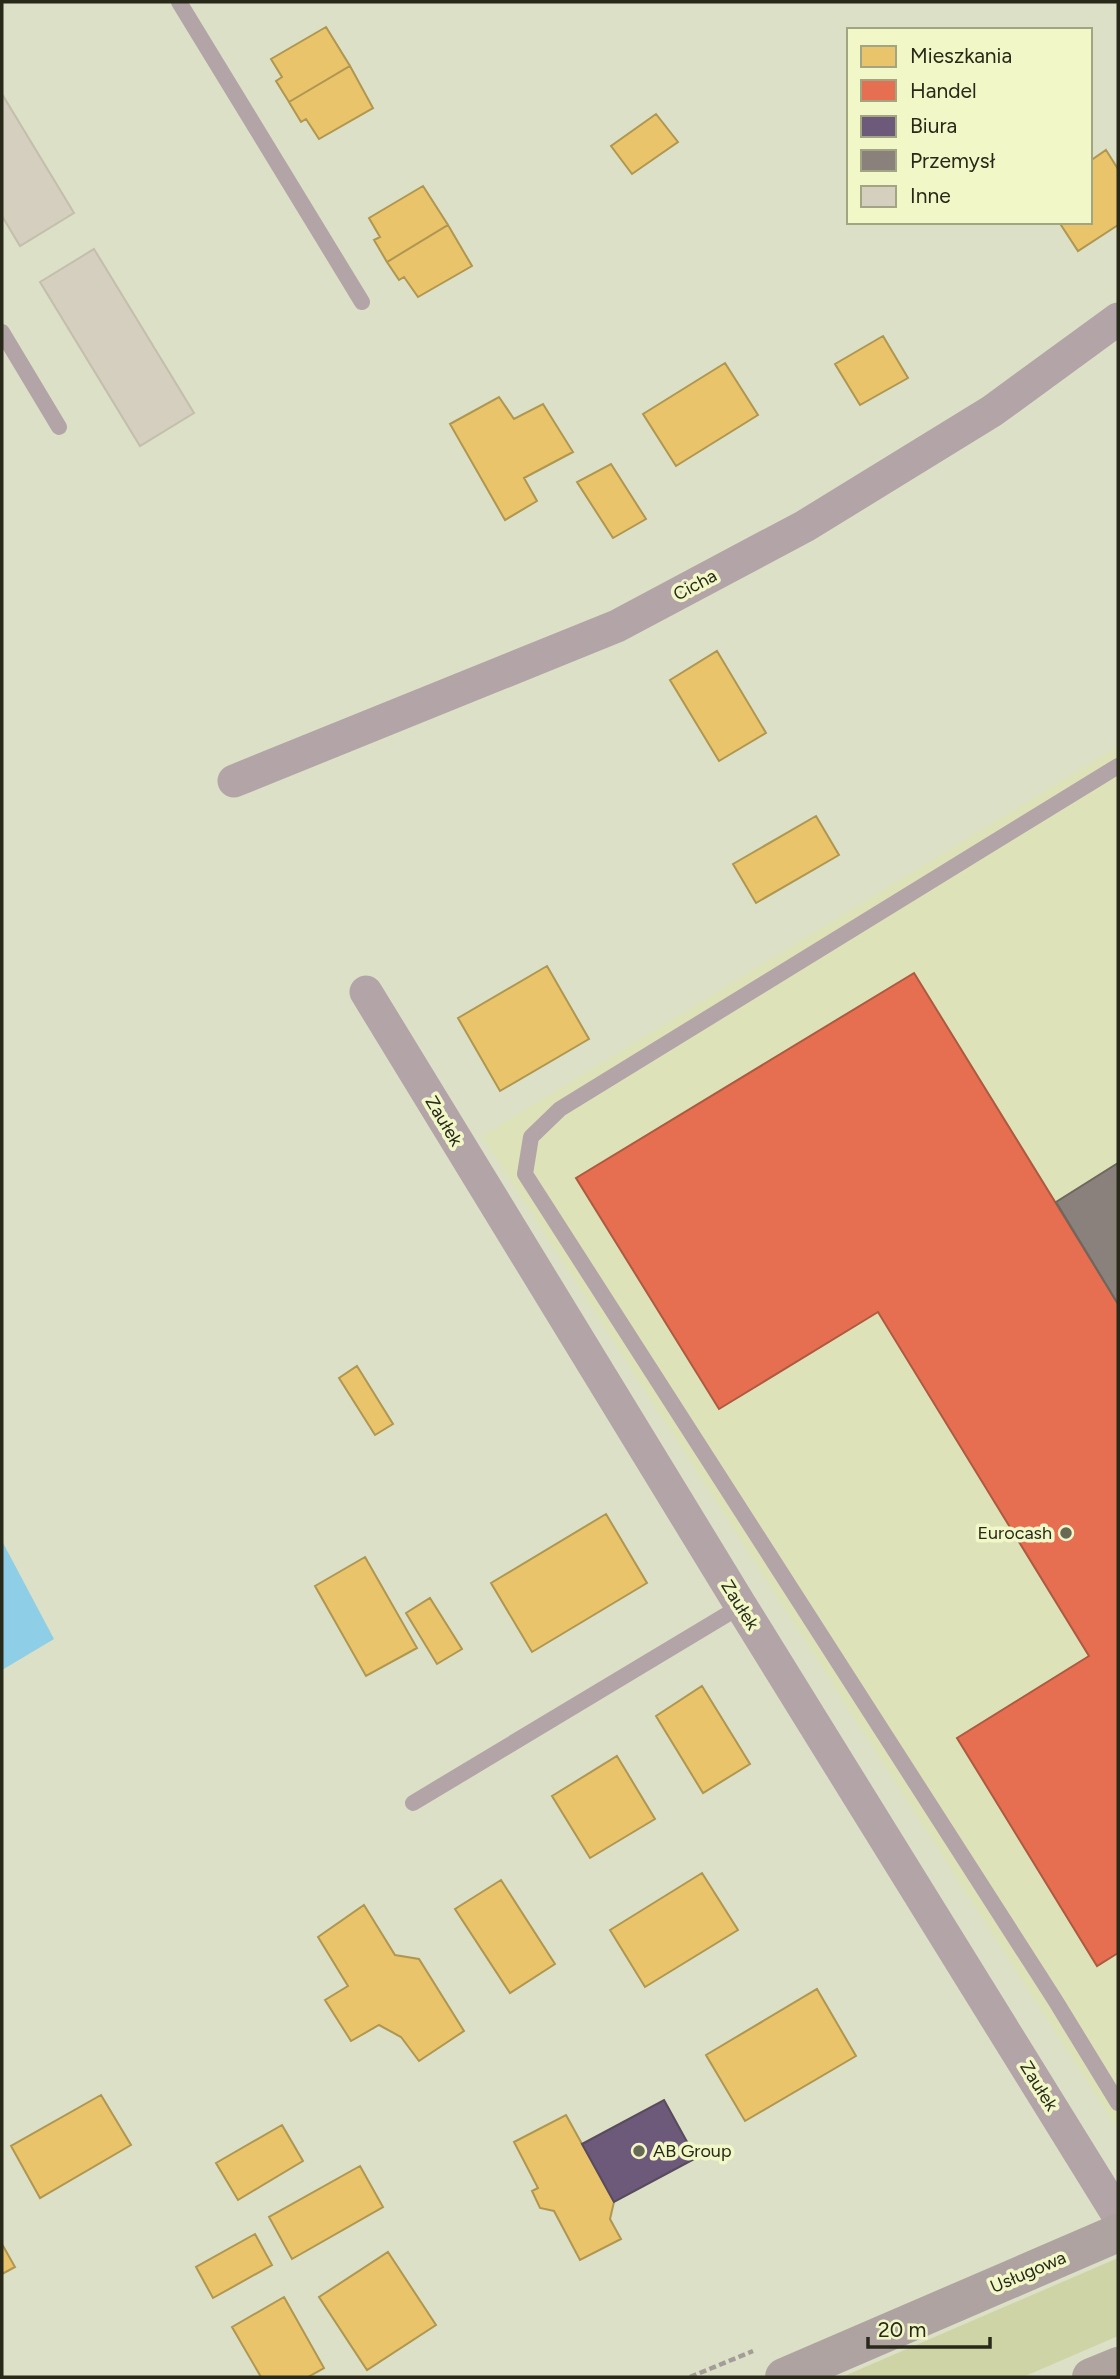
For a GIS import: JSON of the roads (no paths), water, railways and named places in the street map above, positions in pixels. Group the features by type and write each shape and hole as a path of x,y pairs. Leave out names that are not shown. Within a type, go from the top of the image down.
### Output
{"main road":[{"path":"1091,2377 1118,2366"}],"street":[{"name":"Cicha","path":"234,781 617,626 817,519 992,411 1118,319"},
{"name":"Zaułek","path":"366,992 741,1606 1118,2215"},
{"name":"Usługowa","path":"784,2377 1118,2233"}],"lane":[{"path":"179,2 362,302"},
{"path":"2,332 59,427"},
{"path":"1118,765 560,1109 531,1137 525,1174 951,1837 1118,2103"},
{"path":"413,1804 741,1606"}],"water":[{"path":"2,1541 54,1639 2,1670"}],"place":[{"name":"Eurocash","path":"1066,1533"},
{"name":"AB Group","path":"639,2151"}]}
